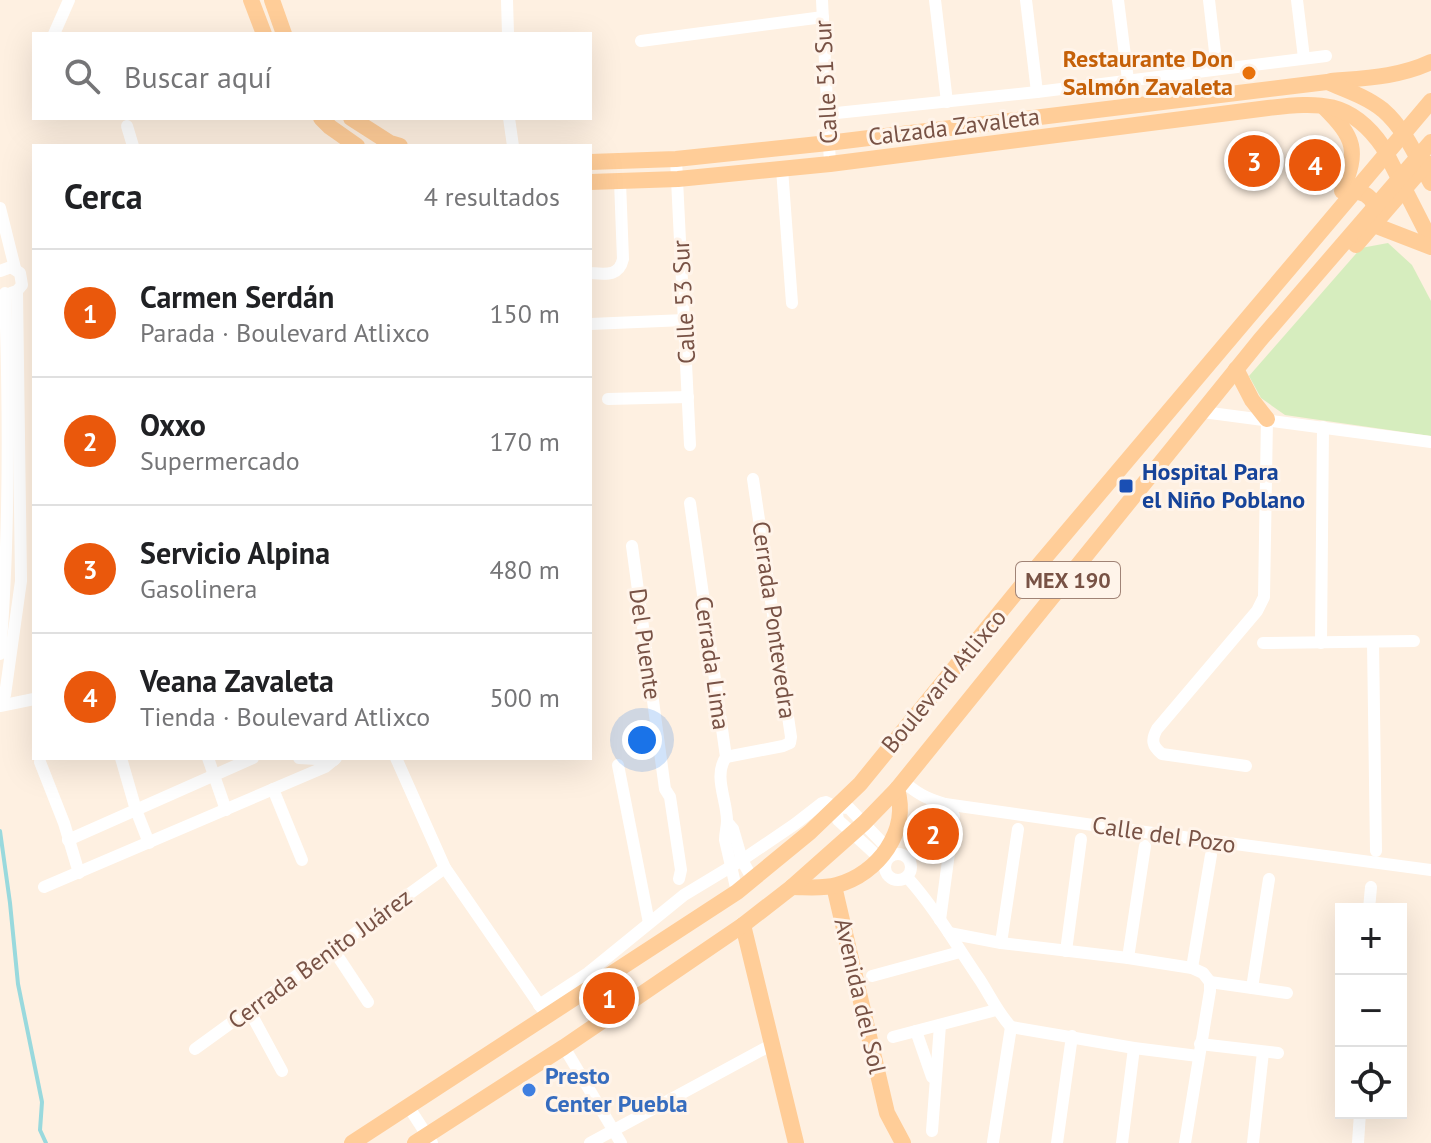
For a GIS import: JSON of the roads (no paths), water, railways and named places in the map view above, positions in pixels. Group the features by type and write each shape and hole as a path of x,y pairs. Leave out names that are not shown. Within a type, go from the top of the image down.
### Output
{"main road":[{"path":"251,0 263,32"},
{"path":"272,0 283,32"},
{"name":"Calzada Zavaleta","path":"592,162 676,159 828,143 1388,76 1431,62"},
{"path":"1327,82 1381,109 1427,163 1431,183"},
{"path":"1213,358 1226,331 1342,191 1399,127 1429,100"},
{"name":"Boulevard Atlixco","path":"352,1143 564,996 737,892 810,832 860,784 1032,573 1429,100"},
{"path":"1323,105 1341,124 1352,145 1353,160 1342,191"},
{"name":"Calzada Zavaleta","path":"592,182 678,179 830,164 1279,107 1323,105 1341,110 1370,130 1383,147 1431,244"},
{"path":"323,120 354,144"},
{"path":"354,120 393,144"},
{"name":"Boulevard Atlixco","path":"425,1140 743,925 859,828 900,785 1260,340 1431,142"},
{"path":"1267,419 1244,387 1236,369 1267,348 1427,163"},
{"path":"1342,191 1359,191 1373,201 1376,211 1374,225"},
{"path":"1374,225 1431,244"},
{"path":"834,886 851,880 887,856 902,810 900,785"},
{"name":"Avenida del Sol","path":"792,887 834,886 887,1113 903,1143"},
{"path":"743,925 796,1143"}],"street":[{"path":"55,32 69,0"},
{"path":"507,0 508,32"},
{"name":"Calle 51 Sur","path":"822,0 830,164"},
{"path":"935,0 947,102"},
{"path":"1026,0 1037,92"},
{"path":"1118,0 1128,80"},
{"path":"1209,0 1217,69"},
{"path":"1297,0 1304,58"},
{"path":"641,41 823,17"},
{"path":"827,114 1326,56"},
{"path":"509,120 513,144"},
{"path":"127,126 132,144"},
{"name":"Calle 53 Sur","path":"676,159 690,445"},
{"path":"782,169 792,303"},
{"path":"592,273 608,274 621,268 620,182"},
{"path":"0,208 24,272 22,285 7,291 16,409 21,581 5,695 0,705"},
{"path":"0,271 7,267 24,272"},
{"path":"592,324 685,320"},
{"path":"608,399 688,397"},
{"path":"16,409 32,410"},
{"path":"0,654 16,409"},
{"path":"1203,412 1431,442"},
{"path":"1246,766 1162,754 1154,748 1152,738 1257,611 1264,597 1267,419"},
{"path":"1321,643 1323,427"},
{"name":"Cerrada Pontevedra","path":"726,757 783,746 790,743 791,737 753,479"},
{"name":"Cerrada Lima","path":"690,503 726,757 720,772 727,822 725,840 737,863 753,880"},
{"name":"Del Puente","path":"632,546 665,789 662,798 664,813 673,872 684,895"},
{"path":"5,586 32,577"},
{"path":"1263,643 1414,641"},
{"path":"1373,642 1376,851"},
{"path":"0,705 32,699"},
{"path":"122,760 149,843"},
{"path":"209,760 226,810"},
{"path":"68,840 249,760"},
{"path":"44,887 325,767 334,760"},
{"path":"397,760 445,868 543,1010"},
{"path":"40,762 79,873"},
{"path":"618,765 649,923"},
{"name":"Calle del Pozo","path":"900,785 945,804 1431,870"},
{"path":"273,789 302,860"},
{"path":"564,996 684,895 737,863 822,803 836,807 838,820 859,828 887,856 886,872 891,878 899,880 907,877 911,869 910,860 902,854 887,856"},
{"path":"940,920 954,816"},
{"path":"1001,943 1018,829"},
{"path":"1066,951 1081,839"},
{"path":"1128,958 1145,846"},
{"path":"1192,968 1211,855"},
{"name":"Cerrada Lima","path":"737,863 737,892"},
{"name":"Cerrada Benito Juárez","path":"195,1049 445,868"},
{"path":"907,877 925,898 996,1010 1011,1027 1134,1048 1278,1053"},
{"path":"1252,988 1269,879"},
{"path":"1370,903 1371,887"},
{"path":"949,933 1001,943 1192,968 1203,973 1210,982 1210,991 1185,1143"},
{"path":"333,949 368,1002"},
{"path":"872,976 960,952"},
{"path":"1210,982 1287,993"},
{"path":"249,1010 282,1071"},
{"path":"893,1037 996,1010"},
{"path":"932,1131 940,1025"},
{"path":"993,1142 1011,1027"},
{"path":"916,1031 934,1084"},
{"path":"1057,1143 1072,1036"},
{"path":"590,1143 771,1045"},
{"path":"564,1047 621,1143"},
{"path":"1122,1143 1134,1048"},
{"path":"1253,1143 1263,1052"},
{"path":"408,1106 425,1140"},
{"path":"1358,1143 1360,1119"}],"waterway":[{"path":"0,831 18,984 42,1102 40,1130 46,1143"}],"place":[{"name":"Restaurante Don Salmón Zavaleta","path":"1249,73"},
{"name":"Servicio Alpina","path":"1254,161"},
{"name":"Veana Zavaleta","path":"1315,165"},
{"name":"Hospital Para el Niño Poblano","path":"1126,486"},
{"name":"Oxxo","path":"933,834"},
{"name":"Carmen Serdán","path":"609,998"},
{"name":"Presto Center Puebla","path":"529,1090"}]}
